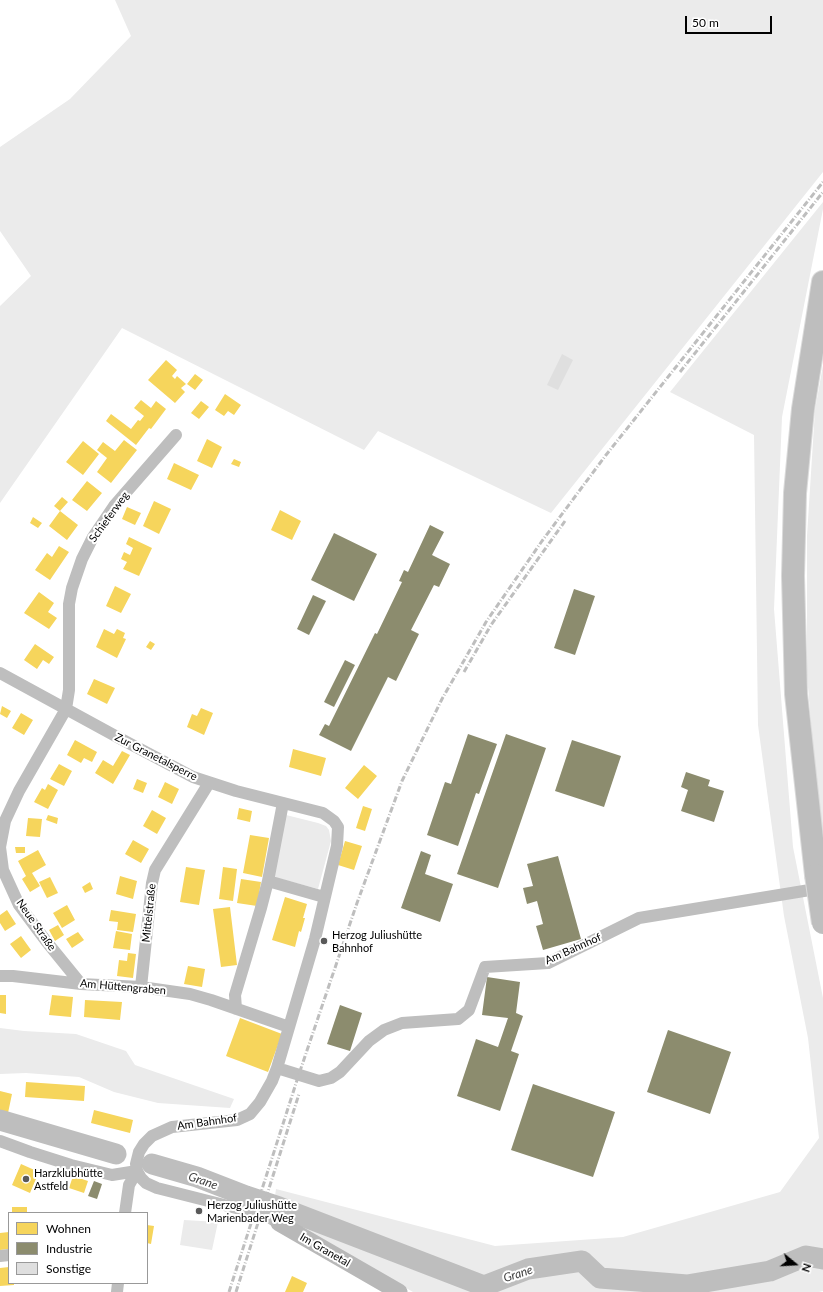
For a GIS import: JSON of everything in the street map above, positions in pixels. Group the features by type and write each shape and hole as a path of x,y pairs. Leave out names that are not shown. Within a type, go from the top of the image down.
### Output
{"highway":[{"path":"823,282 802,417 794,493 793,576 796,694 823,924"}],"street":[{"name":"Schieferweg","path":"66,709 69,690 69,604 72,588 82,559 93,537 114,506 176,435"},
{"name":"Zur Granetalsperre","path":"0,673 193,777 209,783 323,813"},
{"name":"Neue Straße","path":"66,709 19,791 5,821 0,847 3,870 19,905 81,984"},
{"name":"Mittelstraße","path":"141,987 152,883 155,870 209,783"},
{"path":"236,1009 235,995 268,881 283,803"},
{"name":"Am Bahnhof","path":"125,1212 130,1185 137,1171 136,1164 139,1152 152,1136 172,1127 237,1120 250,1114 260,1102 272,1081 315,939 337,846 338,827 334,820 323,813"},
{"path":"268,881 324,898"},
{"name":"Am Bahnhof","path":"277,1068 319,1081 331,1078 340,1072 369,1041 384,1030 402,1023 458,1019 469,1010 485,967 548,963 639,918 819,881"},
{"name":"Am Hüttengraben","path":"0,976 81,984 141,987 190,994 289,1027"},
{"path":"0,1141 30,1152 112,1175 137,1171"},
{"name":"Im Granetal","path":"137,1171 146,1183 157,1188 244,1210 254,1211 265,1215 399,1292"}],"shaded area":[{"path":"115,0 823,0 823,172 551,513 378,431 364,450 122,328 0,503 0,306 31,276 0,231 0,147 70,99 131,36"},
{"path":"823,202 823,209 782,417 774,609 793,847 823,998 823,1291 413,1292 273,1211 276,1189 495,1246 623,1237 780,1192 819,1138 808,1038 784,916 758,725 754,435 670,392"},
{"path":"823,365 823,844 818,806 807,675 807,536 815,410"},
{"path":"286,815 318,823 326,826 329,830 331,841 318,889 274,877"},
{"path":"0,1028 76,1034 126,1051 135,1065 234,1099 230,1108 158,1103 114,1092 79,1077 26,1073 0,1074"},
{"path":"184,1220 218,1222 212,1250 180,1245"}],"building: Wohnen":[{"path":"166,360 177,370 172,376 175,379 177,376 186,384 181,388 185,392 175,403 148,380"},
{"path":"195,374 203,380 195,390 187,384"},
{"path":"225,394 241,405 234,415 228,411 224,416 215,410"},
{"path":"141,400 151,408 156,401 166,409 151,429 149,428 136,445 106,421 111,414 131,429 138,420 140,421 144,416 134,408"},
{"path":"201,401 209,407 199,419 191,413"},
{"path":"207,439 222,447 212,468 197,461"},
{"path":"124,440 137,450 111,483 97,472 107,458 97,450 103,442 115,451"},
{"path":"83,441 99,454 83,475 66,462"},
{"path":"234,459 241,462 239,467 231,464"},
{"path":"174,463 199,475 191,490 167,479"},
{"path":"87,481 102,493 87,511 72,500"},
{"path":"62,497 68,502 60,511 54,506"},
{"path":"154,501 171,509 159,534 143,526"},
{"path":"127,507 141,513 135,525 122,519"},
{"path":"280,510 301,521 292,540 271,530"},
{"path":"60,511 78,525 67,540 49,526"},
{"path":"33,517 42,523 38,528 30,523"},
{"path":"129,537 152,548 139,576 123,569 127,562 121,559 124,552 130,555 133,548 126,544"},
{"path":"59,546 69,552 50,580 35,570 47,553 52,557"},
{"path":"115,586 131,594 121,613 106,606"},
{"path":"39,592 54,603 48,612 57,618 49,629 24,613"},
{"path":"104,629 114,634 117,629 125,633 123,638 126,639 117,658 96,647"},
{"path":"150,641 155,644 151,650 146,647"},
{"path":"35,644 54,657 49,664 43,660 37,669 24,660"},
{"path":"94,679 115,688 107,704 87,694"},
{"path":"2,706 11,711 7,718 0,714"},
{"path":"201,708 213,713 204,735 187,727 192,714 197,716"},
{"path":"21,713 33,720 24,735 12,728"},
{"path":"75,740 97,752 92,762 84,758 81,763 67,755"},
{"path":"293,749 326,758 321,776 289,767"},
{"path":"122,751 130,755 113,784 95,773 103,760 113,766"},
{"path":"59,764 72,771 64,786 50,779"},
{"path":"364,765 377,776 358,799 345,788"},
{"path":"137,779 147,783 143,793 133,789"},
{"path":"165,782 179,789 172,804 158,797"},
{"path":"48,784 58,790 48,809 34,802 42,788 45,790"},
{"path":"363,806 372,809 365,831 356,828"},
{"path":"239,808 252,811 250,822 237,819"},
{"path":"152,810 166,818 157,834 143,826"},
{"path":"48,815 58,818 57,824 46,820"},
{"path":"28,818 42,819 40,837 26,836"},
{"path":"250,835 269,838 262,877 243,873"},
{"path":"133,840 149,849 141,863 125,854"},
{"path":"345,841 362,846 354,870 338,865"},
{"path":"15,847 25,847 25,853 16,853"},
{"path":"38,850 46,865 32,873 40,886 30,892 22,879 26,876 18,861"},
{"path":"186,867 205,870 199,905 180,902"},
{"path":"223,867 237,869 233,901 219,899"},
{"path":"120,876 137,881 133,899 116,894"},
{"path":"50,877 58,893 47,898 39,882"},
{"path":"241,879 261,882 257,906 237,903"},
{"path":"90,882 93,889 85,893 82,887"},
{"path":"285,897 307,904 303,918 305,918 301,932 299,931 295,947 272,940"},
{"path":"67,905 75,920 62,928 53,913"},
{"path":"230,907 237,965 221,967 213,909"},
{"path":"7,910 16,924 5,931 0,923 0,915"},
{"path":"111,910 136,914 133,932 117,930 118,922 109,921"},
{"path":"58,925 64,935 55,941 49,930"},
{"path":"116,931 132,934 130,950 113,948"},
{"path":"78,932 84,940 72,948 66,939"},
{"path":"21,936 31,950 21,958 10,944"},
{"path":"128,953 136,954 133,978 117,976 119,960 127,961"},
{"path":"188,966 205,969 202,987 184,984"},
{"path":"0,995 6,995 6,1014 0,1013"},
{"path":"52,995 73,997 71,1017 49,1015"},
{"path":"85,1000 122,1002 120,1020 84,1017"},
{"path":"240,1018 282,1034 268,1072 226,1056"},
{"path":"26,1082 85,1086 84,1101 25,1097"},
{"path":"0,1091 12,1094 8,1113 0,1111"},
{"path":"94,1110 133,1120 130,1133 91,1123"},
{"name":"Harzklubhütte Astfeld","path":"21,1164 39,1172 30,1193 12,1185"},
{"path":"73,1176 88,1181 84,1193 69,1188"},
{"path":"12,1207 27,1207 27,1212 12,1212"},
{"path":"148,1225 154,1226 151,1244 148,1243"},
{"path":"8,1232 8,1249 0,1250 0,1233"},
{"path":"8,1267 8,1284 14,1285 0,1286 0,1268"},
{"path":"292,1276 307,1283 303,1292 285,1292"}],"building: Industrie":[{"path":"430,525 444,532 432,555 450,564 439,587 434,585 411,630 419,634 396,681 388,677 351,751 319,735 325,724 329,726 375,633 377,634 402,582 399,581 404,570 408,572"},
{"path":"334,533 377,554 354,601 311,580"},
{"path":"574,589 595,596 575,655 554,648"},
{"path":"313,595 326,601 309,635 297,629"},
{"path":"345,660 355,665 334,707 324,702"},
{"path":"468,734 497,744 479,794 476,793 458,846 427,835 445,782 451,784"},
{"path":"506,734 546,748 498,888 457,874"},
{"path":"572,740 621,756 604,807 555,791"},
{"path":"686,772 710,780 708,786 724,791 714,822 681,811 688,790 681,787"},
{"path":"421,851 431,855 425,874 453,884 440,922 401,908"},
{"path":"558,856 581,939 543,950 536,926 543,924 537,901 527,904 523,888 533,886 527,864"},
{"path":"487,977 520,982 516,1013 523,1016 511,1051 519,1054 500,1111 457,1096 476,1039 498,1047 508,1018 482,1015"},
{"path":"340,1005 362,1013 350,1051 327,1044"},
{"path":"668,1030 731,1052 710,1114 647,1092"},
{"path":"533,1084 615,1112 593,1177 511,1150"},
{"path":"94,1181 102,1184 97,1199 88,1196"}],"building: Sonstige":[{"path":"562,354 573,360 558,390 547,385"}],"waterway":[{"name":"Grane","path":"0,1120 116,1154"},
{"name":"Grane","path":"152,1164 197,1177 279,1207 484,1286 528,1269 582,1261 600,1278 687,1285 770,1271 806,1256 823,1259"}],"railway":[{"path":"229,1292 299,1074 357,903 402,781 442,699 486,622 542,541 606,455 823,182"},
{"path":"680,372 823,192"},
{"path":"464,672 491,625 565,521"},
{"path":"236,1292 299,1094"}],"place":[{"name":"Herzog Juliushütte Bahnhof","path":"324,941"},
{"name":"Harzklubhütte Astfeld","path":"26,1179"},
{"name":"Herzog Juliushütte Marienbader Weg","path":"199,1211"}]}
